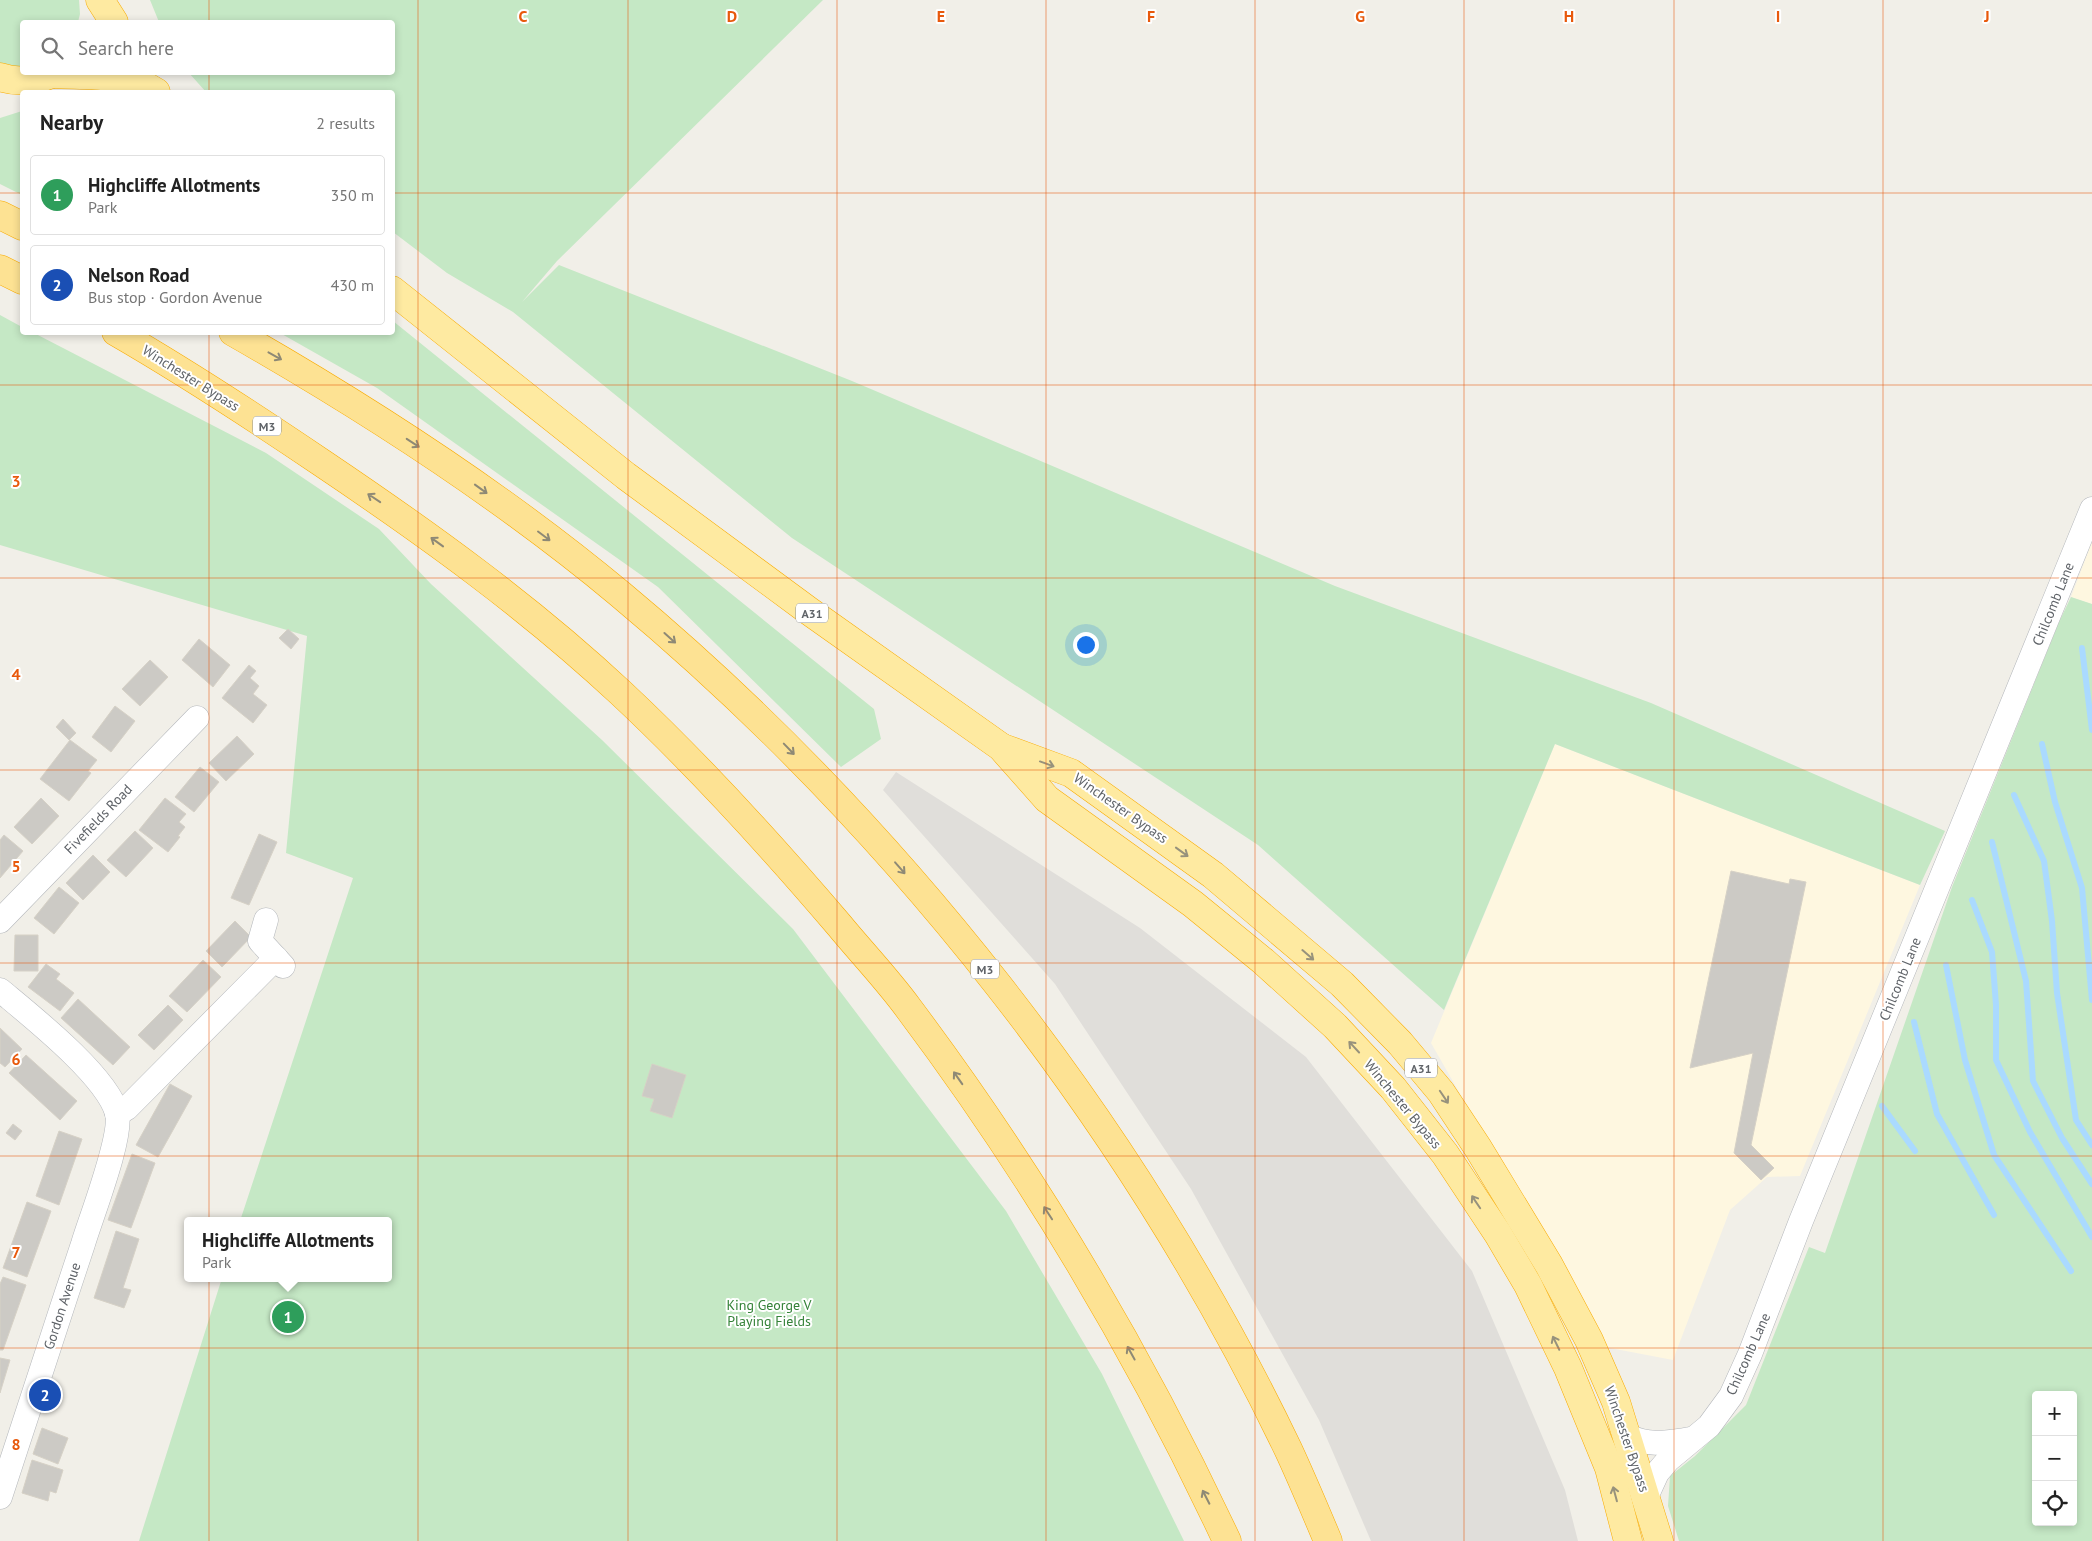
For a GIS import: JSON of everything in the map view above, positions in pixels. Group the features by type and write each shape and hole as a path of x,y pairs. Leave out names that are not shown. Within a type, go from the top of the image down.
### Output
{"highway":[{"path":"94,20 95,0"},
{"path":"100,0 113,20"},
{"path":"2,78 38,79 49,75"},
{"path":"91,75 109,76 151,85"},
{"path":"0,215 20,225"},
{"path":"0,269 20,279"},
{"name":"A31","path":"395,292 626,476 809,611 1001,747"},
{"name":"Winchester Bypass","path":"121,335 226,398 460,558 620,692 684,754 790,867 908,1006 983,1115 1079,1262 1144,1378 1227,1541"},
{"name":"M3","path":"238,335 333,391 456,471 619,593 721,684 829,790 951,927 1004,993 1077,1092 1178,1247 1237,1351 1288,1450 1328,1541"},
{"name":"Winchester Bypass","path":"1001,747 1071,773 1213,874 1342,984 1400,1043 1441,1092 1478,1148 1549,1265 1589,1340 1616,1402 1628,1436 1659,1541"},
{"name":"Winchester Bypass","path":"1001,747 1047,799 1193,904 1263,961 1335,1026 1393,1088 1445,1154 1498,1234 1528,1285 1568,1368 1609,1468 1628,1541"}],"street":[{"name":"Chilcomb Lane","path":"1646,1497 1657,1473 1668,1460 1709,1426 1730,1396 1750,1354 1801,1221 2092,509"},
{"name":"Fivefields Road","path":"0,921 197,718"},
{"path":"117,1114 127,1108 279,962 260,941 266,920"},
{"name":"Gordon Avenue","path":"0,990 49,1032 97,1079 110,1097 117,1114 116,1138 0,1497"},
{"path":"1628,1436 1639,1442 1656,1444 1694,1439"}],"shaded area":[{"path":"2092,542 2092,604 2071,597"},
{"path":"1555,744 1920,885 1800,1176 1767,1177 1730,1210 1673,1360 1605,1347 1431,1043"},
{"path":"896,772 1140,928 1306,1057 1472,1271 1565,1490 1578,1541 1371,1541 1319,1420 1191,1189 1055,984 883,790"}],"green space":[{"path":"0,0 79,0 78,20 20,20 20,68 0,64"},
{"path":"150,0 823,0 557,261 522,302 559,265 852,381 1335,586 1651,703 1945,831 1920,885 1555,744 1444,1010 1258,845 792,538 513,312 447,273 395,234 395,90 204,90 191,75 395,75 395,20 158,20"},
{"path":"20,112 20,194 0,184 0,118"},
{"name":"King George V Playing Fields","path":"0,315 20,326 20,335 38,335 266,453 379,529 431,584 602,740 793,929 1006,1211 1102,1374 1184,1541 139,1541 221,1282 392,1282 392,1217 241,1217 353,878 286,853 307,636 0,545"},
{"path":"395,323 874,709 881,739 841,767 658,587 377,388 284,335 395,335"},
{"path":"2071,597 2092,604 2092,1541 1679,1541 1668,1506 1670,1476 1695,1456 1746,1405 1809,1247 1825,1253 1952,887 2059,622"}],"building":[{"path":"288,629 299,639 291,649 279,638"},
{"path":"199,639 230,665 213,687 182,660"},
{"path":"150,660 168,677 140,706 122,689"},
{"path":"249,665 256,671 250,678 259,686 253,694 267,705 253,723 222,698"},
{"path":"115,706 135,721 111,752 92,737"},
{"path":"63,719 76,733 69,740 56,727"},
{"path":"237,736 254,754 226,781 209,763"},
{"path":"70,740 97,760 88,771 91,773 69,801 40,779"},
{"path":"200,767 219,782 194,812 175,797"},
{"path":"41,798 59,816 32,844 14,827"},
{"path":"165,798 186,814 179,822 185,827 168,852 139,830"},
{"path":"135,831 153,848 126,877 107,860"},
{"path":"259,834 277,842 249,905 231,898"},
{"path":"4,835 23,851 0,878 0,840"},
{"path":"93,855 110,872 83,900 66,883"},
{"path":"1731,871 1789,884 1790,879 1806,882 1751,1145 1774,1168 1761,1180 1734,1153 1753,1053 1690,1068"},
{"path":"59,887 79,903 54,934 34,918"},
{"path":"235,921 251,937 222,967 206,951"},
{"path":"15,935 38,935 38,971 14,971"},
{"path":"203,960 221,977 187,1012 169,996"},
{"path":"46,964 60,974 56,979 74,993 60,1011 28,987"},
{"path":"78,999 130,1047 113,1065 61,1018"},
{"path":"168,1005 183,1020 154,1050 138,1035"},
{"path":"0,1028 22,1049 5,1067 0,1063"},
{"path":"26,1055 77,1101 60,1120 9,1073"},
{"path":"652,1064 686,1075 672,1118 650,1111 654,1099 642,1096"},
{"path":"170,1084 192,1096 158,1157 136,1145"},
{"path":"13,1124 22,1131 15,1140 6,1133"},
{"path":"59,1131 82,1139 59,1205 36,1196"},
{"path":"132,1154 155,1163 131,1228 108,1220"},
{"path":"27,1202 51,1211 27,1277 3,1268"},
{"path":"116,1231 139,1239 123,1288 131,1290 124,1308 94,1298"},
{"path":"3,1277 26,1285 3,1350 0,1350 0,1284"},
{"path":"0,1358 10,1360 0,1393"},
{"path":"42,1428 68,1438 58,1464 33,1454"},
{"path":"32,1460 63,1470 56,1493 50,1491 48,1501 22,1493"}],"waterway":[{"path":"2082,648 2092,730"},
{"path":"2042,744 2055,802 2082,888 2092,1000"},
{"path":"2014,795 2044,861 2052,921 2057,993 2076,1120 2092,1145"},
{"path":"1992,842 2026,981 2033,1081 2062,1138 2092,1184"},
{"path":"1972,900 1992,952 1996,1005 1996,1060 2030,1132 2092,1237"},
{"path":"1946,965 1965,1060 1994,1155 2071,1271"},
{"path":"1914,1022 1937,1114 1994,1215"},
{"path":"1882,1106 1915,1151"}],"place":[{"name":"Highcliffe Allotments","path":"288,1317"},
{"name":"Nelson Road","path":"45,1395"}]}
